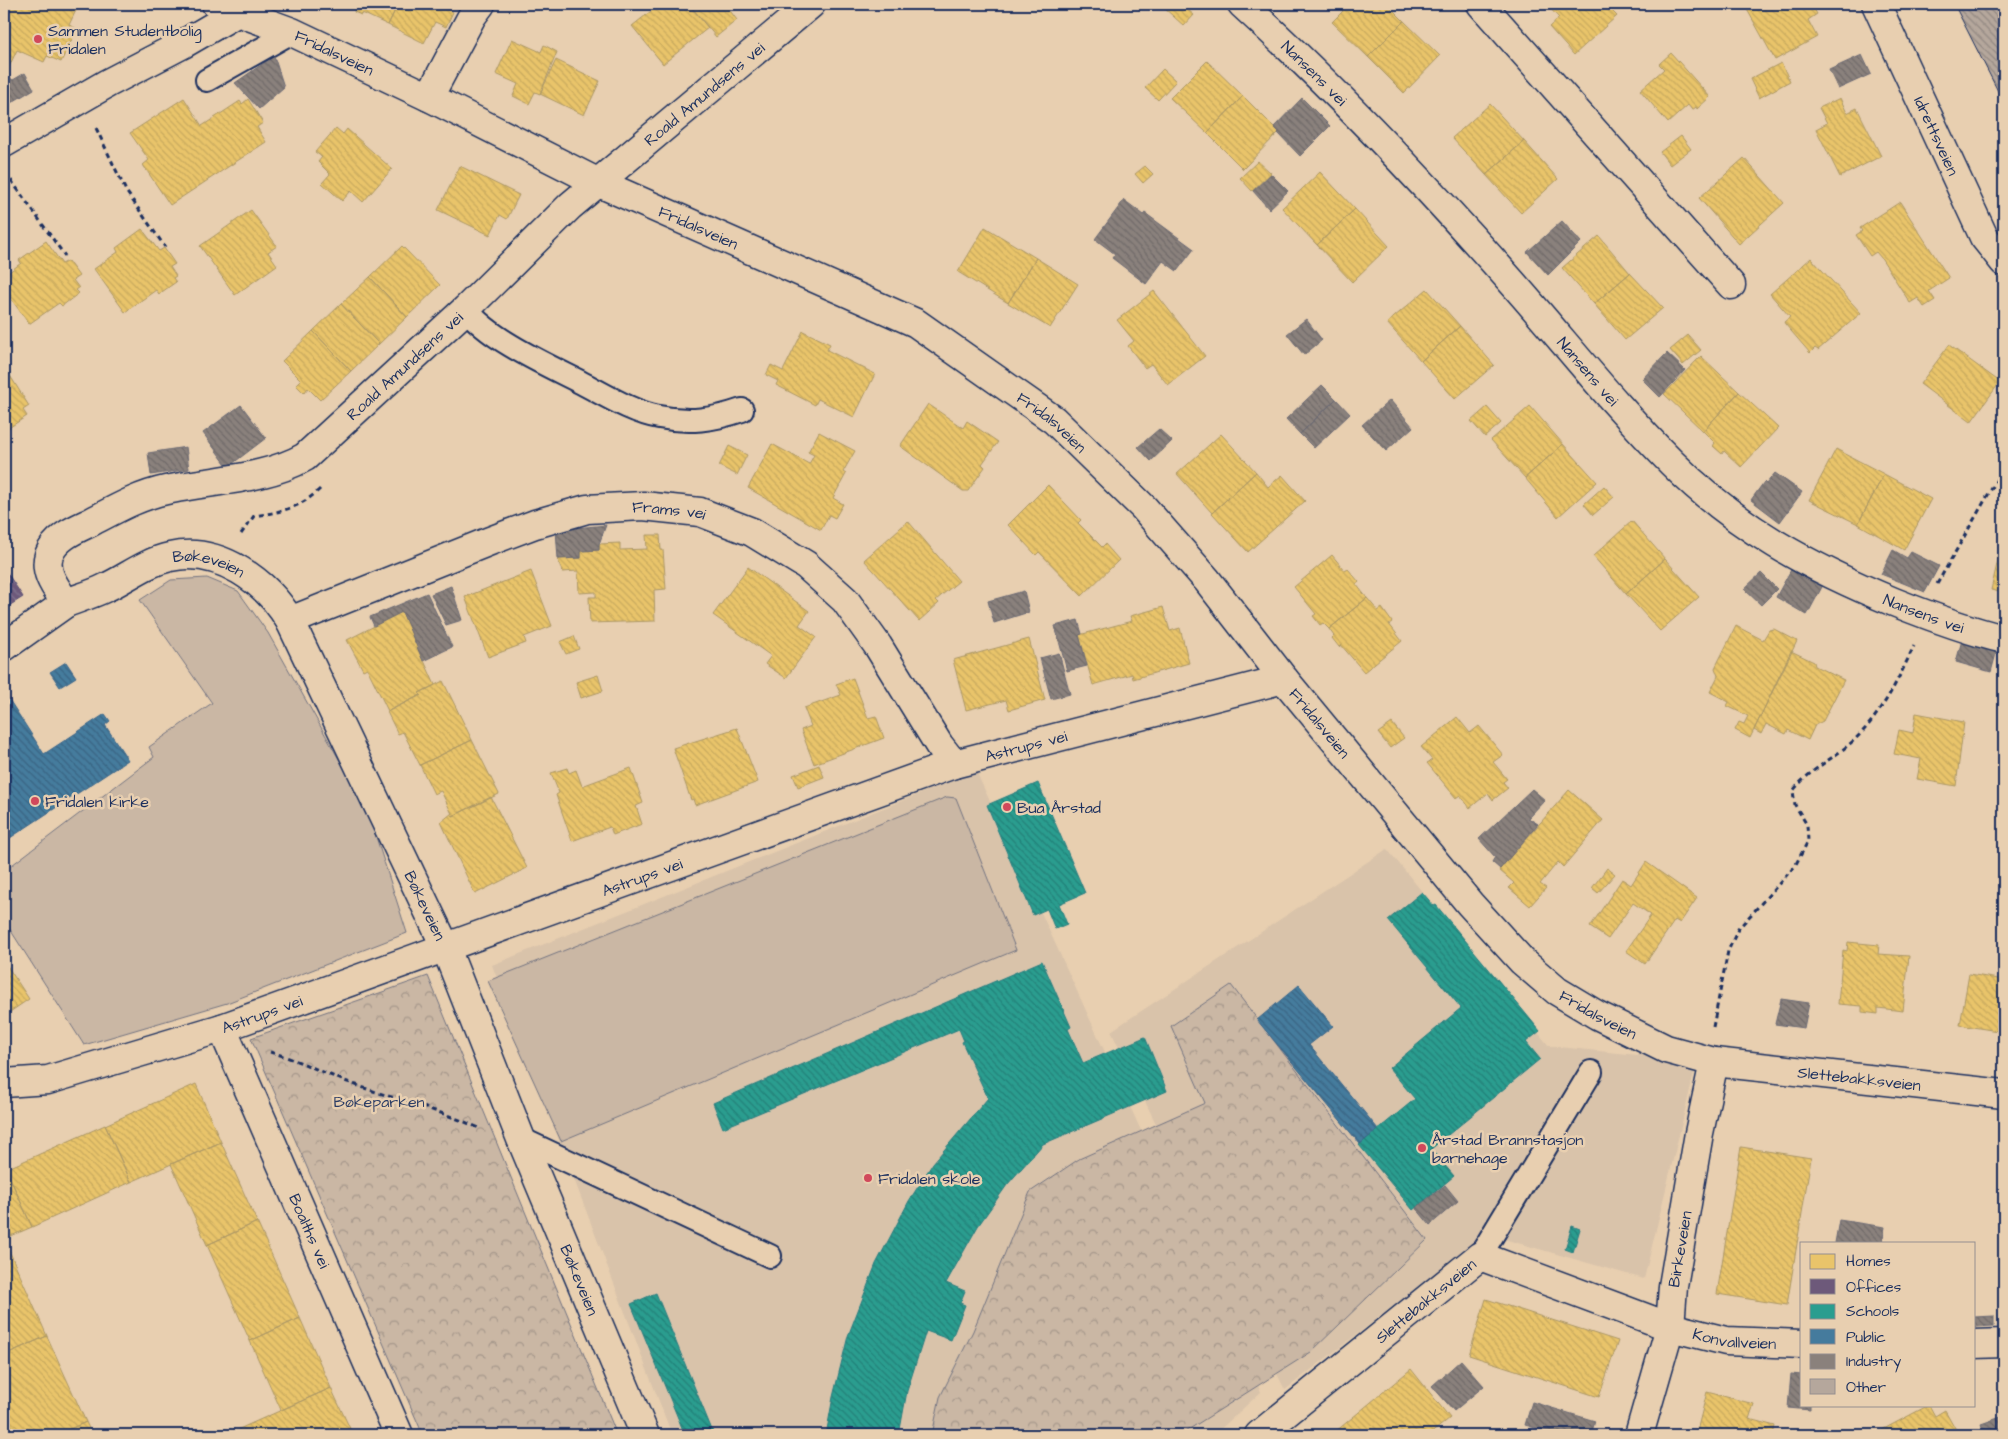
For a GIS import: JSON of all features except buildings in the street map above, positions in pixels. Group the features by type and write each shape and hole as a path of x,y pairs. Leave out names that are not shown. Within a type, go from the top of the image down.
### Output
{"street":[{"path":"429,97 472,16 481,4"},
{"name":"Roald Amundsens vei","path":"66,603 49,577 49,556 58,542 70,532 137,498 164,490 292,465 317,447 466,309 597,182 811,4"},
{"name":"Nansens vei","path":"1242,4 1287,45 1389,147 1510,280 1632,420 1673,464 1718,503 1774,545 1839,579 1925,614 2004,639"},
{"path":"1481,4 1730,285"},
{"name":"Idrettsveien","path":"1876,4 1984,237 2004,262"},
{"path":"4,142 236,7"},
{"name":"Fridalsveien","path":"236,7 429,97 597,182 916,323 1054,420 1144,508 1207,580 1284,680 1470,904 1522,961 1557,991 1597,1015 1666,1049 1714,1062"},
{"name":"Frams vei","path":"290,621 535,524 587,509 643,506 700,512 752,532 806,565 845,600 878,646 939,744 954,764"},
{"name":"Bøkeveien","path":"66,603 106,588 143,567 171,556 198,556 227,563 256,580 280,603 445,946 521,1140 644,1435"},
{"path":"4,647 66,603"},
{"name":"Astrups vei","path":"4,1083 48,1080 225,1034 445,946 954,764 1284,680"},
{"name":"Boalths vei","path":"225,1034 399,1435"},
{"name":"Slettebakksveien","path":"1714,1062 2004,1094"},
{"name":"Birkeveien","path":"1639,1435 1670,1327 1673,1286 1694,1161 1714,1062"},
{"name":"Slettebakksveien","path":"1260,1435 1480,1256 1670,1327"},
{"name":"Konvallveien","path":"1670,1327 1726,1341 1800,1344"},
{"path":"1976,1344 2004,1343"}],"lane":[{"path":"208,80 292,32"},
{"path":"466,309 485,327 522,352 632,409 658,417 692,421 717,419 742,410"},
{"path":"1480,1256 1591,1072"},
{"path":"521,1140 770,1256"}],"path":[{"path":"96,127 126,191 165,247"},
{"path":"11,180 65,256"},
{"path":"1932,593 2004,467"},
{"path":"242,533 254,516 293,509 315,494"},
{"path":"1713,1028 1728,951 1738,929 1796,866 1808,841 1807,825 1795,805 1793,791 1802,780 1851,743 1866,728 1899,678 1917,637"},
{"path":"225,1034 291,1058 334,1078 395,1100 451,1116 488,1132 521,1140"}],"shaded area":[{"name":"Fridalen skole","path":"976,771 1261,1392 1214,1435 672,1435 492,965"},
{"name":"Årstad Brannstasjon barnehage","path":"1387,849 1549,1046 1697,1061 1644,1279 1486,1234 1285,1390 1111,1031"}],"green space":[{"path":"207,578 238,591 268,633 367,809 407,933 227,1003 84,1045 4,920 4,871 154,757 149,747 212,703 140,600 171,580"},
{"path":"947,797 956,798 1016,950 561,1141 488,981"},
{"name":"Bøkeparken","path":"428,976 617,1435 423,1435 251,1038"},
{"path":"1231,985 1427,1240 1311,1352 1180,1435 932,1435 940,1397 973,1331 1030,1192 1079,1159 1205,1103 1171,1026"}],"place":[{"name":"Sammen Studentbolig Fridalen","path":"38,39"},
{"name":"Fridalen kirke","path":"35,801"},
{"name":"Bua Årstad","path":"1007,807"},
{"name":"Årstad Brannstasjon barnehage","path":"1422,1148"},
{"name":"Fridalen skole","path":"868,1178"}]}
